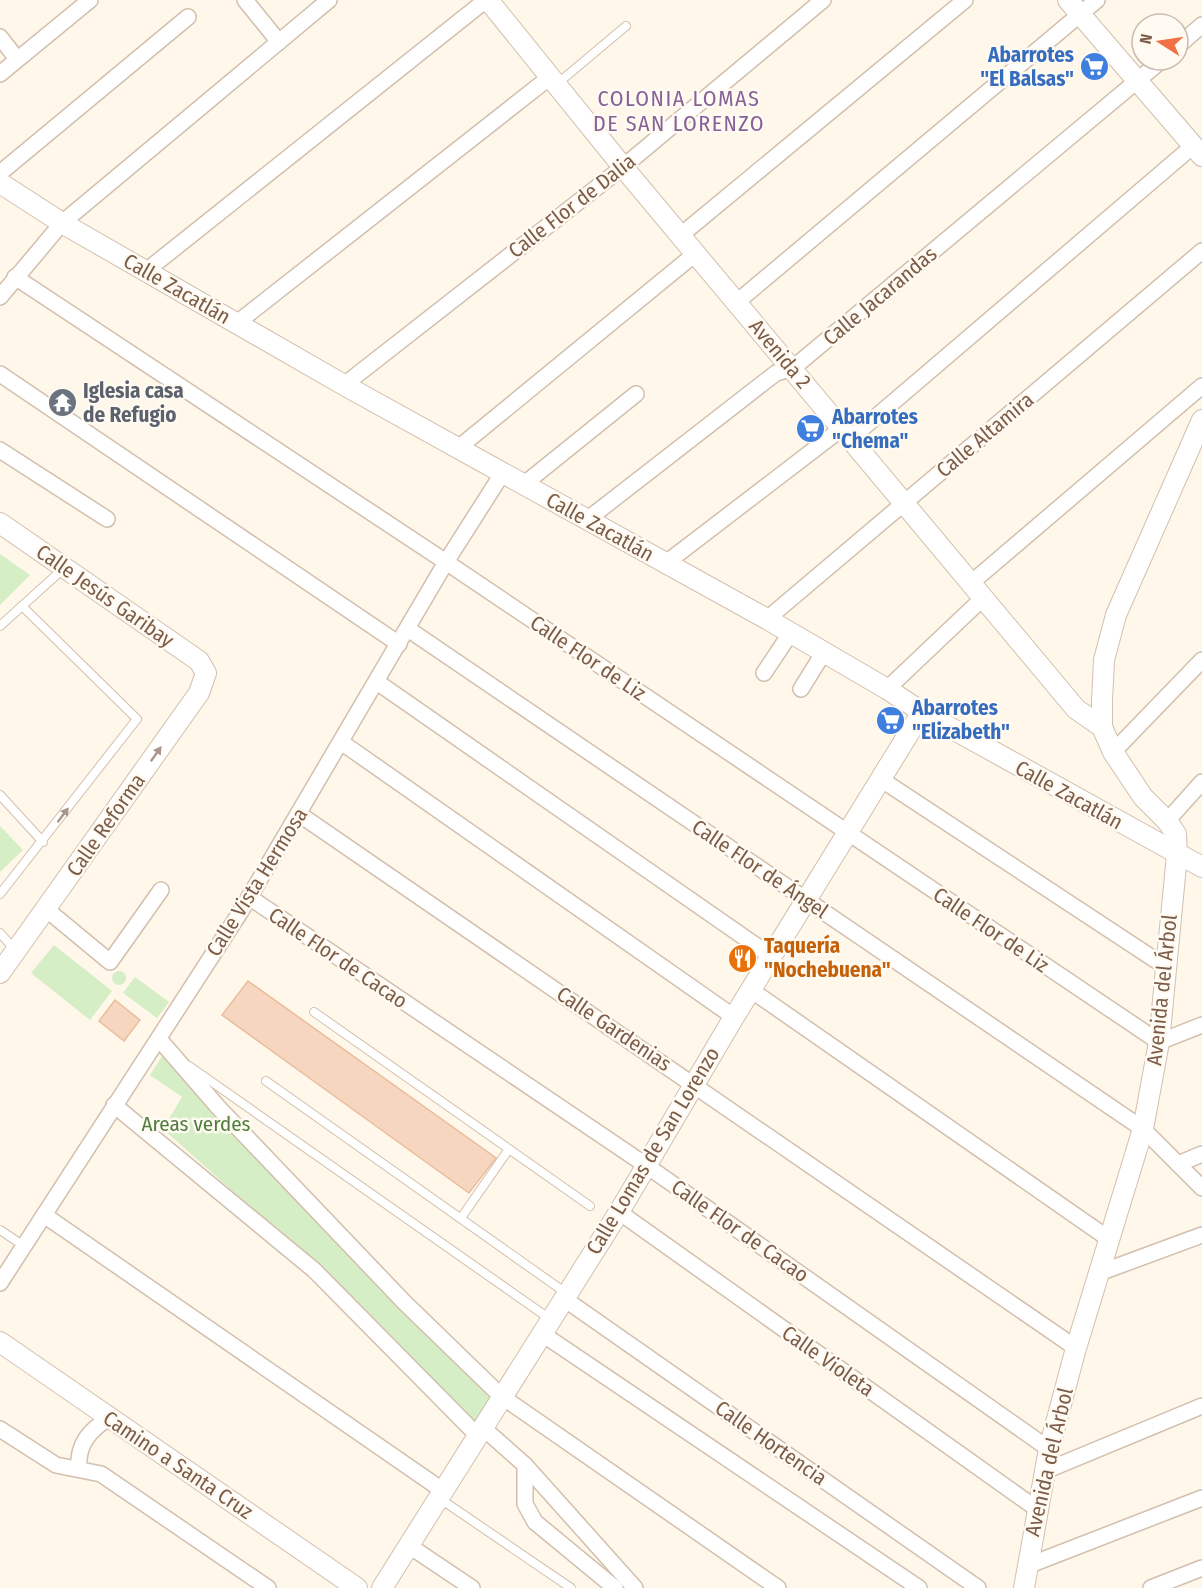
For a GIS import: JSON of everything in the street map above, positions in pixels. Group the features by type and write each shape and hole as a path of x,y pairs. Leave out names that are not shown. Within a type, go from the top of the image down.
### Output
{"street":[{"path":"0,74 72,6 90,0"},
{"path":"245,0 279,42"},
{"path":"0,297 62,222 329,0"},
{"path":"146,271 487,0"},
{"name":"Avenida 2","path":"487,0 695,254 793,368 1076,709 1102,727"},
{"name":"Calle Flor de Dalia","path":"344,385 623,167 823,0"},
{"path":"681,235 964,0"},
{"path":"737,302 1074,7 1097,0"},
{"path":"666,563 846,434 1198,151 1074,7"},
{"path":"0,173 188,17"},
{"path":"1190,36 1202,25"},
{"path":"0,37 17,59"},
{"name":"Calle Jacarandas","path":"588,519 776,373 793,368 1148,72"},
{"path":"237,323 553,81"},
{"name":"Calle Zacatlán","path":"0,183 62,222 344,385 767,619 887,689 921,712 1202,867"},
{"name":"Calle Altamira","path":"767,619 1202,251"},
{"path":"458,449 695,254"},
{"name":"Calle Flor de Liz","path":"15,277 446,562 1159,1042"},
{"path":"0,374 399,644"},
{"path":"887,689 977,590 1202,386"},
{"path":"523,485 636,394"},
{"name":"Avenida del Árbol","path":"1024,1588 1049,1449 1076,1348 1143,1129 1159,1042 1177,855 1176,834 1167,821 1143,797 1113,752 1102,727 1104,660 1116,615 1202,420"},
{"path":"0,450 107,519"},
{"name":"Calle Vista Hermosa","path":"0,1283 249,897 446,562 502,474"},
{"name":"Calle Jesús Garibay","path":"0,523 199,661 206,673"},
{"name":"Calle Flor de Ángel","path":"408,629 1143,1129 1202,1188"},
{"path":"764,673 790,634"},
{"path":"801,688 824,652"},
{"path":"1113,752 1202,660"},
{"name":"Calle Reforma","path":"0,973 200,693 206,673"},
{"path":"377,682 771,956"},
{"name":"Calle Lomas de San Lorenzo","path":"382,1588 479,1430 619,1212 734,1017 849,834 921,712"},
{"path":"341,742 734,1017"},
{"path":"882,780 1166,967"},
{"path":"1167,821 1202,782"},
{"name":"Calle Gardenias","path":"299,814 1076,1348"},
{"path":"46,909 110,962 161,890"},
{"name":"Calle Flor de Cacao","path":"249,897 647,1166 1049,1449"},
{"path":"751,990 1109,1239"},
{"path":"1159,1042 1202,1025"},
{"path":"159,1039 226,1116 464,1362 501,1396 778,1588"},
{"path":"114,1105 314,1270 479,1430 525,1465 635,1588"},
{"path":"1178,1164 1202,1154"},
{"name":"Calle Violeta","path":"619,1212 1037,1509"},
{"path":"44,1215 440,1494"},
{"path":"1099,1273 1202,1235"},
{"name":"Calle Hortencia","path":"565,1295 978,1588"},
{"path":"545,1326 919,1588"},
{"name":"Camino a Santa Cruz","path":"0,1342 344,1584"},
{"path":"1045,1471 1202,1406"},
{"path":"79,1468 78,1457 84,1440 96,1426 109,1418"},
{"path":"0,1429 47,1461 101,1474 268,1588"},
{"path":"525,1465 525,1504 535,1522 615,1588"},
{"path":"1027,1566 1202,1498"},
{"path":"408,1545 472,1588"},
{"path":"1151,1588 1202,1568"}],"lane":[{"path":"553,81 626,26"},
{"path":"0,626 64,568"},
{"path":"0,894 136,719 22,606"},
{"path":"0,795 42,842"},
{"path":"0,933 16,951"},
{"path":"314,1012 590,1206"},
{"path":"173,1055 545,1326"},
{"path":"266,1081 461,1218 565,1295"},
{"path":"461,1218 509,1149"},
{"path":"0,1230 24,1246"},
{"path":"440,1494 571,1588"}],"green space":[{"path":"0,554 30,575 0,605"},
{"path":"0,826 23,850 0,872"},
{"path":"54,945 112,991 90,1020 31,973"},
{"path":"119,971 124,973 126,978 124,983 119,985 114,983 112,978 114,973"},
{"path":"135,977 169,1002 157,1018 123,993"},
{"name":"Areas verdes","path":"164,1053 458,1366 500,1393 479,1426 302,1253 163,1129 182,1097 150,1075"}],"building":[{"path":"248,981 496,1158 469,1193 222,1015"},
{"path":"115,1000 140,1020 124,1041 99,1021"}],"place":[{"name":"Abarrotes \"El Balsas\"","path":"1095,67"},
{"name":"Iglesia casa de Refugio","path":"62,403"},
{"name":"Abarrotes \"Chema\"","path":"811,429"},
{"name":"Abarrotes \"Elizabeth\"","path":"891,720"},
{"name":"Taquería \"Nochebuena\"","path":"743,958"}],"district":[{"name":"COLONIA LOMAS DE SAN LORENZO","path":"679,110"}]}
